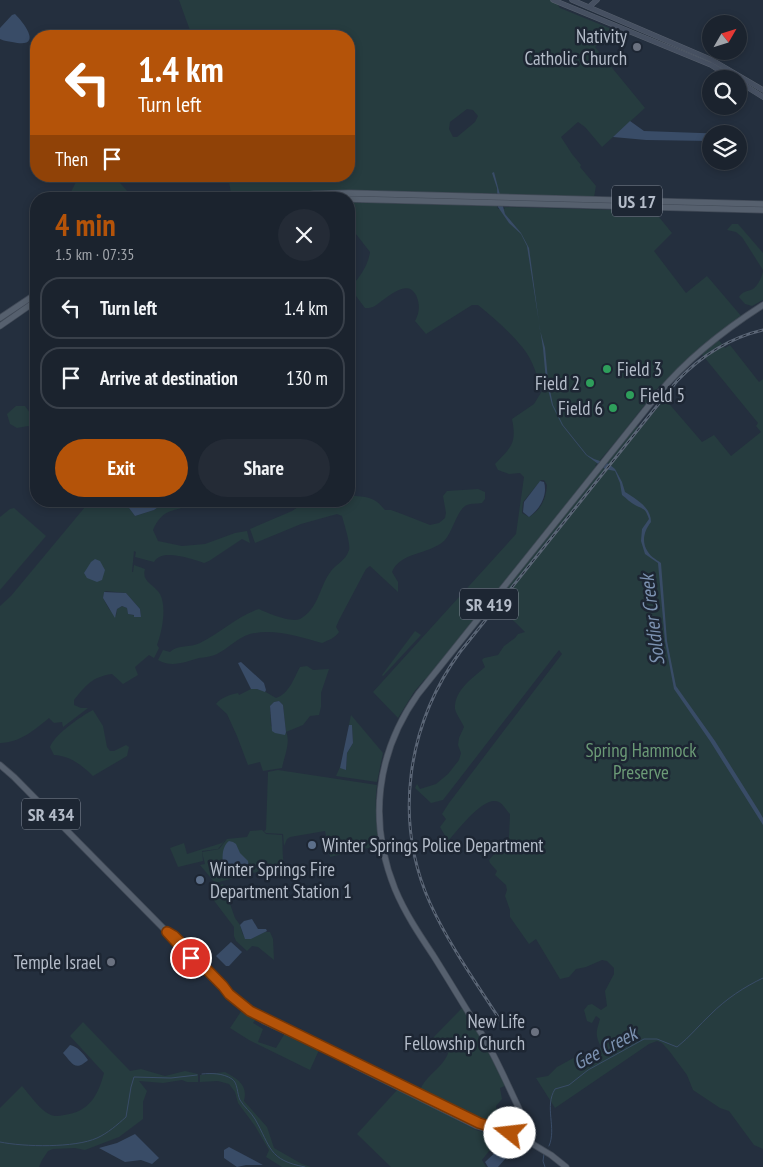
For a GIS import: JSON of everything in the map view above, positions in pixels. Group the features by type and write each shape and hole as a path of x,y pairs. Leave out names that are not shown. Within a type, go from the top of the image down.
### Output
{"main road":[{"path":"553,0 711,65 719,70"},
{"path":"572,0 712,60 763,90"},
{"path":"586,13 589,7 597,1"},
{"path":"597,1 596,8 600,12"},
{"path":"668,47 670,42"},
{"path":"747,87 763,97"},
{"path":"355,193 482,197 494,201"},
{"path":"474,202 482,197"},
{"name":"US 17","path":"355,199 474,202 510,200 715,205 763,204"},
{"name":"US 17","path":"715,205 763,210"},
{"path":"0,326 3,320 30,298"},
{"path":"3,320 30,304"},
{"name":"SR 419","path":"526,1140 526,1124 484,1039 411,920 395,889 386,862 381,833 381,784 390,747 408,709 599,467 683,366 763,304"},
{"name":"SR 434","path":"0,760 14,777"},
{"name":"SR 434","path":"0,765 222,989 243,1007 264,1021 348,1060 352,1064 484,1129 526,1140"},
{"name":"SR 434","path":"459,1116 526,1140"},
{"path":"516,1135 524,1131 526,1124"},
{"path":"526,1140 551,1155 566,1167"},
{"path":"526,1140 553,1152 571,1167"}],"green space":[{"path":"179,0 554,0 560,8 614,30 595,47 645,108 602,147 585,127 578,122 561,137 581,165 580,167 596,186 594,197 501,195 496,193 231,192 229,182 355,182 355,30 190,30","holes":["467,109 473,110 478,116 475,122 457,137 453,137 449,129 450,122"]},
{"path":"76,182 119,182 128,192 71,192"},
{"path":"355,202 497,206 498,209 505,209 504,207 654,211 672,233 654,251 686,293 707,276 742,317 660,388 661,384 595,466 599,466 427,681 425,679 414,692 398,718 373,692 516,534 524,477 520,473 509,474 498,470 495,464 509,449 513,440 512,419 534,404 542,391 534,368 518,342 478,305 472,305 426,334 415,321 419,305 416,295 412,290 401,289 373,307 365,308 355,297 355,282 367,262 370,252 355,233","holes":["541,480 544,480 547,485 544,499 537,511 529,517 522,513 523,502"]},
{"path":"732,224 738,224 763,253 763,270 742,237 736,232 727,230"},
{"path":"763,270 763,300 752,306 745,304 739,297 743,293 755,288"},
{"name":"Spring Hammock Preserve","path":"718,339 725,348 730,345 759,382 763,379 763,1149 754,1145 729,1111 720,1108 693,1090 687,1075 670,1052 662,1043 657,1041 649,1044 555,1108 536,1078 548,1076 557,1067 579,1055 598,1052 601,1047 597,1033 600,1019 596,1016 592,1023 587,1021 584,1010 588,1005 592,1004 601,1010 607,1006 605,991 614,974 614,968 607,961 602,960 576,969 569,977 560,979 536,939 529,944 510,917 510,910 505,896 506,885 495,875 497,871 489,860 509,837 510,814 499,802 493,801 478,809 448,841 440,827 446,819 442,814 449,803 562,654 559,650 443,800 431,803 415,788 417,784 420,789 436,784 448,774 459,760 461,753 458,745 459,738 464,727 455,709 461,690 485,667 482,660 484,658 498,655 504,646 518,634 525,632 500,611 488,610 601,467 608,470 612,465 605,462 635,424 640,429 665,399 702,442 714,435 731,456 761,432 756,426 758,423 700,352"},
{"path":"16,406 25,406 30,413 30,427 17,428 10,424 7,414"},
{"path":"478,489 485,492 485,499 482,503 469,504 460,511 447,537 438,546 408,557 396,566 392,572 398,582 398,592 370,566 366,569 336,627 339,632 332,639 322,643 287,634 259,632 245,636 212,656 173,664 158,660 163,650 170,652 177,648 200,643 243,616 259,609 285,619 300,619 311,610 329,574 349,550 342,516 337,514 301,524 255,543 250,529 298,507 355,507 355,496 373,499 385,510 391,510 430,525 439,523 445,518 443,496 447,491"},
{"path":"85,507 129,507 135,516 158,507 185,507 162,516 153,530 158,541 182,546 205,544 235,533 247,531 250,543 242,539 204,563 170,555 158,558 154,562 135,557 136,552 134,551 132,572 134,565 145,569 146,580 160,594 162,599 163,620 157,645 159,648 154,658 149,655 135,667 138,675 123,684 112,674 99,677 90,682 74,700 74,705 88,708 63,727 62,722 54,723 49,718 21,738 0,743 0,606 11,596","holes":["104,592 126,593 140,609 141,617 128,614 127,608 122,606 117,609 116,616 109,609 103,598"]},
{"path":"14,508 46,536 0,590 0,517"},
{"path":"415,631 421,635 383,676 382,675"},
{"path":"307,666 313,670 329,669 321,693 319,715 310,716 303,725 286,732 287,745 282,768 263,771 260,762 248,765 227,714 216,704 226,697 238,693 239,695 253,688 264,691 276,698 281,696 288,689 300,667","holes":["279,701 283,705 286,732 271,726 270,706 274,702"]},
{"path":"93,710 103,726 107,747 110,751 126,745 129,747 127,756 93,776 75,762 65,757 54,755 50,747 62,732"},
{"path":"351,715 383,753 377,782 336,776 340,767 346,770 347,753 353,743 352,725 349,725"},
{"path":"278,770 377,785 376,815 381,845 330,857 325,831 290,837 284,846 283,834 266,833 264,831 266,830 268,772"},
{"path":"262,830 266,834 282,835 284,865 215,883 200,865 205,864 202,852 219,849 227,839 247,837 250,831"},
{"path":"226,839 218,849 202,851 203,861 178,867 170,848 184,843 187,854 222,843"},
{"path":"223,884 243,935 251,939 265,932 270,932 273,939 274,960 258,947 252,946 247,951 236,941 234,927 209,894 211,890"},
{"path":"462,1008 485,1044 507,1085 500,1088 502,1099 496,1106 497,1110 490,1126 419,1093 425,1081 443,1062 449,1050 442,1041 429,1042"},
{"path":"242,1010 256,1019 253,1023 263,1029 258,1042 276,1048 285,1033 319,1050 310,1070 249,1040 230,1028"},
{"path":"83,1022 130,1071 141,1069 165,1076 185,1071 198,1074 198,1082 182,1080 163,1083 139,1081 147,1091 143,1102 143,1119 119,1137 85,1150 75,1148 53,1149 48,1151 39,1167 0,1167 0,1108 22,1086 42,1109 55,1116 80,1110 91,1102 95,1096 104,1073 70,1036"},
{"path":"225,1072 241,1083 245,1091 244,1101 267,1127 274,1148 311,1167 282,1167 266,1157 269,1150 255,1126 238,1103 235,1092 229,1084 218,1081 200,1082 200,1075"},
{"path":"398,1089 476,1130 500,1137 482,1160 486,1167 391,1167 357,1134"}],"water":[{"path":"15,14 27,30 29,39 27,42 21,43 0,39 0,28"},
{"path":"630,121 644,131 702,133 702,141 646,140 613,137"},
{"path":"494,172 505,214 521,233 529,248 539,322 527,246 521,234 509,223 498,207 497,188 492,173"},
{"path":"540,331 545,348 553,405 563,425 587,455 609,464 615,469 625,492 642,504 648,512 651,522 645,533 644,540 649,554 661,563 667,641 676,686 715,741 759,811 763,818 763,825 710,741 674,689 665,641 658,563 645,554 641,541 642,529 649,519 647,513 622,495 615,471 605,469 586,455 562,425 552,405 546,381"},
{"path":"540,481 544,482 544,497 537,510 529,517 523,512 524,502"},
{"path":"129,507 158,507 135,516"},
{"path":"95,559 100,561 105,570 102,580 97,582 87,578 84,573"},
{"path":"104,592 126,593 140,609 141,617 134,617 134,615 128,614 127,608 122,606 117,609 115,618 103,598"},
{"path":"241,662 264,683 265,692 251,689 238,663"},
{"path":"279,701 283,705 285,735 272,731 270,706 274,702"},
{"path":"349,725 352,725 353,743 347,753 346,770 340,768"},
{"path":"229,841 236,844 240,853 248,861 249,868 244,872 225,877 223,875 223,852"},
{"path":"252,919 258,929 266,929 267,931 251,939 245,939 240,925 244,921"},
{"path":"231,942 242,952 229,966 226,966 216,956"},
{"path":"70,1045 78,1049 88,1060 84,1064 74,1065 63,1053"},
{"path":"135,1134 159,1158 152,1164 141,1160 125,1162 99,1148 117,1143"},
{"path":"229,1147 263,1165 237,1167 224,1158 224,1150"},
{"path":"500,1148 507,1153 506,1158 498,1167 488,1167 485,1162"}],"waterway":[{"name":"Gee Creek","path":"549,1146 552,1132 550,1110 555,1089 569,1085 588,1070 644,1039 657,1039 677,1047 723,1003 742,989 763,978"},
{"name":"Gee Creek","path":"202,1074 221,1075 232,1079 240,1100 255,1119 272,1151 284,1160 305,1167"},
{"name":"Gee Creek","path":"0,1142 49,1146 76,1144 97,1138 126,1117 134,1077 171,1078 197,1075"},
{"name":"Gee Creek","path":"544,1154 543,1161 545,1167"}],"railway":[{"path":"502,1023 446,934 430,903 418,871 412,839 409,806 411,774 417,742 428,710 442,680 460,652 677,381 716,349 751,333 763,330"}],"place":[{"name":"Nativity Catholic Church","path":"637,47"},
{"name":"Field 3","path":"607,369"},
{"name":"Field 2","path":"590,383"},
{"name":"Field 5","path":"630,395"},
{"name":"Field 6","path":"613,408"},
{"name":"Winter Springs Police Department","path":"312,845"},
{"name":"Winter Springs Fire Department Station 1","path":"200,880"},
{"name":"Temple Israel","path":"111,962"},
{"name":"New Life Fellowship Church","path":"535,1032"}],"route":[{"path":"191,958 167,932 174,936 223,986 232,998 243,1007 323,1048 479,1123 510,1133"}],"water label":[{"name":"Soldier Creek","path":"652,620"}]}
